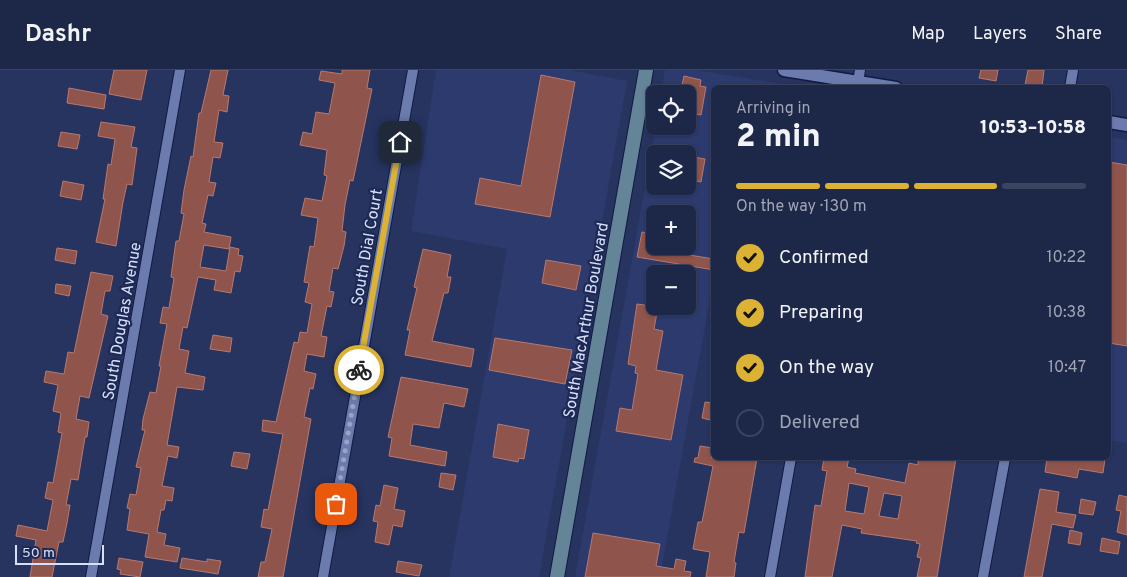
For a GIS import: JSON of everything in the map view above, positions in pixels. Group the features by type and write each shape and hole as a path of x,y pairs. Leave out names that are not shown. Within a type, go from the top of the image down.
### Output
{"main road":[{"name":"South MacArthur Boulevard","path":"556,577 646,70"}],"street":[{"name":"South Douglas Avenue","path":"91,577 180,70"},
{"name":"South Dial Court","path":"323,577 413,70"},
{"path":"784,70 882,85"},
{"path":"1070,85 1073,70"},
{"path":"1111,122 1127,125"},
{"path":"770,577 791,460"},
{"path":"983,577 1005,460"}],"shaded area":[{"path":"436,70 570,70 627,81 539,577 449,577 507,249 411,231"},
{"path":"665,70 695,70 789,85 711,85 711,293 660,577 575,577 646,182 646,195 696,195 696,145 653,145 654,135 696,135 696,85 662,85"},
{"path":"1111,137 1127,140 1127,443 1111,440"}],"building":[{"path":"114,70 147,70 141,100 109,94"},
{"path":"211,70 228,70 223,95 229,96 227,112 219,110 214,142 223,143 220,158 213,157 209,182 216,183 213,196 208,195 202,223 206,224 204,232 231,237 229,249 204,245 200,267 226,271 230,247 239,249 238,255 243,256 240,272 235,271 231,293 214,290 216,280 198,277 187,328 183,327 179,349 189,351 185,373 205,377 203,390 177,387 167,445 179,447 177,458 168,456 162,486 174,488 172,501 166,500 164,510 161,510 157,532 166,534 164,545 180,548 177,562 145,557 149,534 127,530 130,509 127,508 130,494 136,495 141,468 136,467 145,430 142,430 143,419 150,392 156,393 167,324 160,323 163,307 169,308 174,278 171,277 176,241 179,241 184,214 181,213 184,190 191,156 193,157 199,113 201,113"},
{"path":"342,70 370,70 367,88 372,89 353,181 350,180 345,205 342,231 346,232 344,246 338,269 333,268 329,291 334,292 331,307 327,306 321,336 327,337 324,357 307,354 304,371 316,374 313,389 310,388 304,417 311,419 283,577 258,577 261,562 265,562 272,529 261,527 264,509 268,510 283,434 262,431 263,420 276,422 294,342 298,343 300,332 307,333 312,304 305,302 309,283 304,282 310,246 314,247 318,218 301,215 305,198 322,201 327,176 324,175 327,150 300,145 303,132 312,134 316,112 329,114 335,83 319,80 321,71 342,74"},
{"path":"981,70 998,70 996,81 979,78"},
{"path":"1028,70 1044,70 1042,85 1025,85"},
{"path":"541,75 575,82 550,217 475,204 480,178 521,186"},
{"path":"684,76 701,80 700,86 706,87 701,115 696,114 696,85 682,85"},
{"path":"69,88 106,95 104,109 67,103"},
{"path":"101,122 135,127 131,147 137,148 132,185 127,184 116,246 96,242 105,199 103,199 108,164 111,165 115,139 98,136"},
{"path":"61,132 80,135 77,149 58,146"},
{"path":"696,157 705,159 701,182 696,181"},
{"path":"1111,162 1127,165 1127,346 1111,343"},
{"path":"63,181 84,185 81,200 60,196"},
{"path":"642,232 646,233 646,255 689,255 711,259 711,269 696,267 696,265 684,265 637,257"},
{"path":"57,248 77,251 75,264 55,260"},
{"path":"423,249 451,255 447,277 451,277 448,293 444,293 432,341 474,349 471,367 405,355 410,330 407,330 417,288 414,287"},
{"path":"546,260 581,266 576,290 542,283"},
{"path":"91,272 113,276 110,291 105,291 101,314 108,316 89,398 80,396 76,419 89,422 87,437 85,437 78,480 71,479 66,505 70,505 67,523 63,542 59,542 52,577 30,577 36,540 16,536 18,525 47,531 53,500 45,498 48,482 53,483 62,433 58,432 61,413 53,411 58,385 44,382 46,371 64,374 68,352 74,353"},
{"path":"56,284 71,286 69,296 55,293"},
{"path":"637,304 646,305 646,315 657,315 654,329 663,331 656,370 683,375 671,440 616,431 620,408 632,410 638,374 635,373 636,366 628,364"},
{"path":"213,335 232,338 230,352 210,349"},
{"path":"495,338 572,350 565,384 489,370"},
{"path":"401,377 468,389 464,407 444,403 439,428 413,424 410,445 447,452 445,466 389,456 392,438 388,437"},
{"path":"705,402 711,403 711,420 702,418"},
{"path":"498,424 529,430 524,459 519,458 518,462 493,457"},
{"path":"700,446 711,448 711,460 757,460 744,533 739,532 734,562 736,563 734,577 706,577 710,552 693,549 698,522 702,522 713,466 694,462 695,458 698,458"},
{"path":"234,452 250,454 247,469 231,466"},
{"path":"824,460 849,460 847,467 856,469 855,473 905,483 909,463 918,465 918,460 956,460 937,577 917,577 921,558 917,557 920,544 916,543 917,541 861,533 862,529 842,525 832,577 805,577 815,505 821,506 827,471 822,470","holes":["849,483 869,487 864,514 845,511","884,493 902,496 898,519 879,516"]},
{"path":"1047,460 1105,460 1103,473 1079,469 1077,478 1045,472"},
{"path":"441,473 456,475 453,490 439,487"},
{"path":"384,485 398,488 394,509 405,511 402,527 393,525 389,545 375,542 378,522 373,521 376,505 380,506"},
{"path":"1040,489 1059,492 1056,512 1076,515 1073,528 1052,524 1042,577 1024,577"},
{"path":"1119,495 1127,497 1127,535 1117,532 1121,511 1116,510"},
{"path":"1081,499 1096,502 1093,515 1079,513"},
{"path":"1070,530 1082,533 1080,545 1068,543"},
{"path":"593,533 660,544 656,566 674,569 676,559 686,561 684,571 691,572 690,577 585,577"},
{"path":"1102,538 1120,542 1118,554 1100,551"},
{"path":"119,558 143,562 140,577 120,574 121,570 117,569"},
{"path":"182,558 207,562 207,559 221,561 218,574 180,568"},
{"path":"398,561 422,565 419,576 396,572"}],"way so far":[{"path":"336,504 359,370"}],"route":[{"path":"359,370 400,142"}]}
